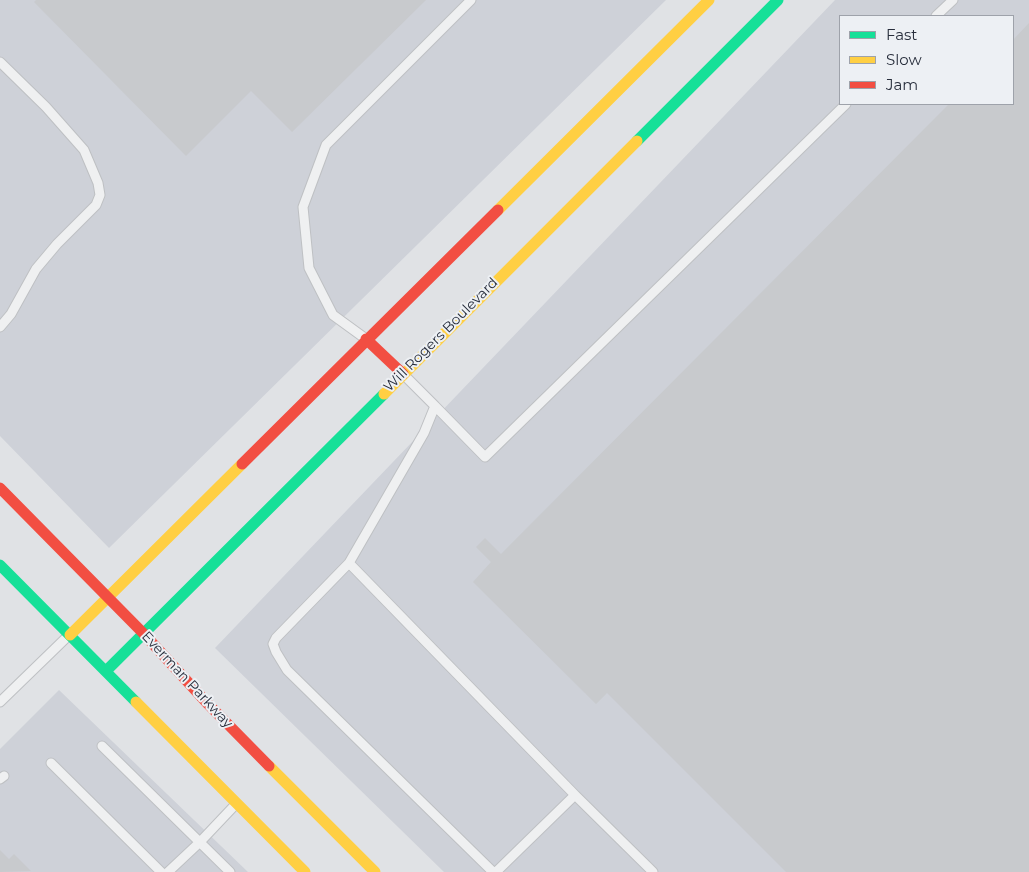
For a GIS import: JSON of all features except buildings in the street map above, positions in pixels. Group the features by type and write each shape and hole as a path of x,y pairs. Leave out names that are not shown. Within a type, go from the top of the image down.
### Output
{"main road":[{"path":"70,635 709,0"},
{"name":"Will Rogers Boulevard","path":"106,671 778,0"},
{"path":"366,339 403,374"},
{"name":"Everman Parkway","path":"0,488 144,633 208,704 375,872"},
{"path":"0,565 305,872"}],"lane":[{"path":"366,339 333,315 309,268 303,207 326,145 471,0"},
{"path":"937,15 953,0"},
{"path":"0,62 46,107 84,150 98,183 100,195 96,205 57,244 36,270 11,314 0,327"},
{"path":"403,374 485,457 845,105"},
{"path":"435,406 424,433 349,563 276,638 273,644 287,670 494,872 575,795"},
{"path":"349,563 575,795 653,872"},
{"path":"0,702 70,635"},
{"path":"102,746 230,872"},
{"path":"52,763 161,872"},
{"path":"168,872 200,842 236,803"}],"shaded area":[{"path":"0,0 666,0 109,548 0,436"},
{"path":"835,0 1029,0 1029,872 444,872 215,648"},
{"path":"59,690 248,872 0,872 0,749"}],"traffic: fast":[{"path":"637,141 778,0"},
{"path":"106,671 384,394"},
{"path":"0,565 136,702"}],"traffic: slow":[{"path":"498,210 709,0"},
{"path":"384,394 637,141"},
{"path":"70,635 242,464"},
{"path":"136,702 305,872"},
{"path":"269,766 375,872"}],"traffic: jam":[{"path":"242,464 498,210"},
{"path":"366,339 403,374"},
{"path":"0,488 143,633 208,704 269,766"}]}
